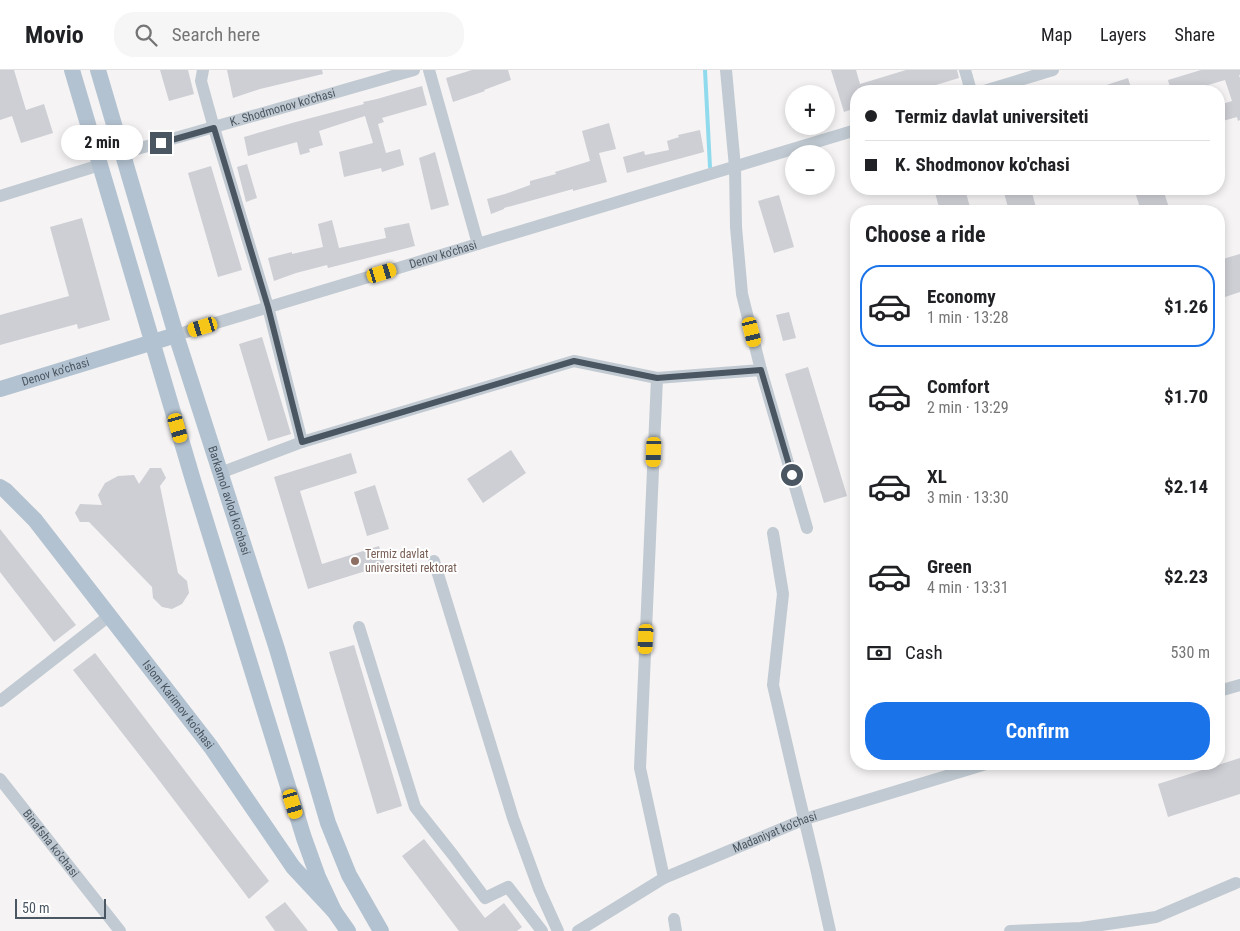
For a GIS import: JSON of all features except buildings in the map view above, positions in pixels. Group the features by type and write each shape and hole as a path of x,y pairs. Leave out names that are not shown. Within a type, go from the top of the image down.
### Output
{"main road":[{"path":"72,70 196,489 304,838 318,877 334,911"},
{"name":"Barkamol avlod ko'chasi","path":"98,70 176,335 277,649 328,823 349,875 379,927"},
{"name":"Denov ko'chasi","path":"0,389 176,335"},
{"name":"Islom Karimov ko'chasi","path":"0,487 35,520 211,747 293,867 334,911 348,931"}],"street":[{"path":"203,70 201,81 268,307 302,442"},
{"name":"K. Shodmonov ko'chasi","path":"123,154 414,70"},
{"path":"428,70 478,244"},
{"path":"726,70 735,167 736,227 742,294 761,370 807,528"},
{"path":"965,70 969,85"},
{"path":"1004,85 1053,70"},
{"name":"Denov ko'chasi","path":"176,335 850,132"},
{"path":"0,196 100,165"},
{"path":"220,473 302,442 574,361 657,378 761,370"},
{"path":"657,378 640,768 664,878"},
{"path":"773,534 783,594 773,685 830,931"},
{"path":"434,561 513,818 539,888 558,931"},
{"path":"0,701 109,616"},
{"path":"359,627 415,808 485,898 508,887 542,931"},
{"path":"1225,689 1240,685"},
{"name":"Madaniyat ko'chasi","path":"578,931 664,878 805,819 966,770"},
{"name":"Binafsha ko'chasi","path":"0,780 120,931"},
{"path":"1010,931 1081,928 1156,917 1236,883"}],"waterway":[{"path":"705,70 710,167"}],"place":[{"name":"Termiz davlat universiteti rektorat","path":"355,561"}],"route":[{"path":"161,143 214,128 268,307 302,442 574,361 657,378 761,370 792,475"}]}
